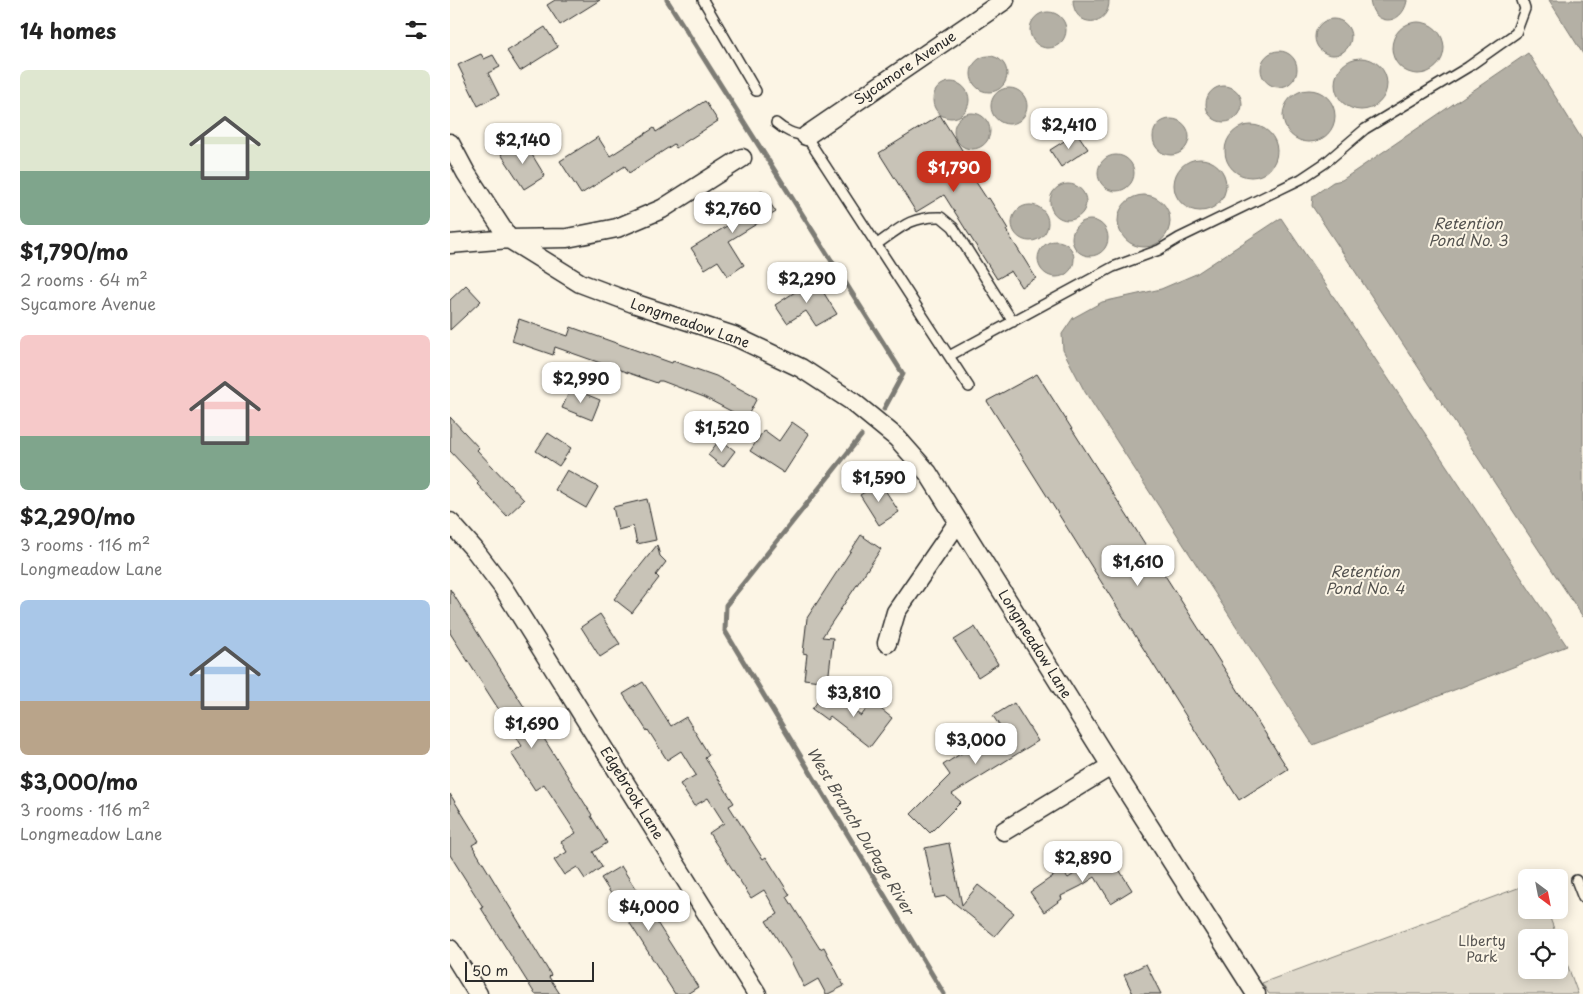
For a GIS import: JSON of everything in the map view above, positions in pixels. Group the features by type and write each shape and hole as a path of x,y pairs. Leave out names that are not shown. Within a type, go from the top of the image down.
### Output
{"street":[{"name":"Sycamore Avenue","path":"806,136 1005,0"},
{"name":"Longmeadow Lane","path":"450,143 466,173 508,239 580,283 633,303 734,336 801,368 853,402 897,438 928,473 1256,994"},
{"path":"450,244 508,239 567,238 617,228 662,209 742,158"},
{"name":"Edgebrook Lane","path":"450,522 474,549 502,586 757,994"},
{"path":"887,643 896,612 958,522"},
{"path":"1004,831 1112,766"},
{"path":"450,949 478,994"}],"lane":[{"path":"703,0 756,91"},
{"path":"949,356 1113,268 1159,250 1179,238 1301,179 1324,163 1365,129 1468,67 1516,33 1525,8 1522,0"},
{"path":"776,122 784,130 806,136 969,387"},
{"path":"876,245 910,221 926,216 941,216 953,227 1013,322"},
{"path":"1576,880 1583,898"}],"green space":[{"name":"LIberty Park","path":"1518,888 1518,919 1550,919 1554,929 1518,929 1518,979 1568,979 1568,967 1578,994 1269,994 1262,983"}],"water":[{"path":"1073,0 1109,0 1108,9 1104,16 1098,20 1085,20 1079,16"},
{"path":"1370,0 1407,1 1399,15 1394,19 1387,20 1381,19 1376,15"},
{"path":"1549,0 1583,0 1583,54"},
{"path":"1048,12 1055,13 1061,17 1065,23 1065,37 1061,43 1055,47 1048,48 1041,47 1035,43 1031,37 1030,30 1031,23 1035,17 1041,13"},
{"path":"1333,19 1340,20 1346,24 1350,30 1350,44 1346,50 1340,54 1333,55 1326,54 1320,50 1316,44 1315,37 1316,30 1320,24 1326,20"},
{"path":"1413,22 1423,22 1432,26 1440,34 1444,48 1440,62 1432,70 1423,74 1413,74 1404,70 1396,62 1392,53 1392,43 1396,34 1404,26"},
{"path":"1279,51 1286,52 1292,56 1296,62 1296,76 1292,82 1286,86 1279,87 1272,86 1266,82 1262,76 1261,69 1262,62 1266,56 1272,52"},
{"name":"Retention Pond No. 3","path":"1528,53 1583,141 1583,617 1312,206 1313,196 1333,182 1342,180"},
{"path":"989,56 996,57 1002,61 1006,67 1006,81 1002,87 996,91 989,92 982,91 976,87 972,81 971,74 972,67 976,61 982,57"},
{"path":"1356,58 1366,58 1375,62 1383,70 1387,84 1383,98 1375,106 1366,110 1356,110 1347,106 1339,98 1335,89 1335,79 1339,70 1347,62"},
{"path":"951,82 958,83 964,87 968,93 968,107 964,113 958,117 951,118 944,117 938,113 934,107 933,100 934,93 938,87 944,83"},
{"path":"1224,86 1231,87 1237,91 1241,97 1241,111 1237,117 1231,121 1224,122 1217,121 1211,117 1207,111 1206,104 1207,97 1211,91 1217,87"},
{"path":"1009,88 1016,89 1022,93 1026,99 1026,113 1022,119 1016,123 1009,124 1002,123 996,119 992,113 991,106 992,99 996,93 1002,89"},
{"path":"1304,90 1314,90 1323,94 1331,102 1335,116 1331,130 1323,138 1314,142 1304,142 1295,138 1287,130 1283,121 1283,111 1287,102 1295,94"},
{"path":"972,113 979,114 985,118 989,124 989,138 985,144 979,148 972,149 965,148 959,144 955,138 954,131 955,124 959,118 965,114"},
{"path":"1171,119 1178,120 1184,124 1188,130 1188,144 1184,150 1178,154 1171,155 1164,154 1158,150 1154,144 1153,137 1154,130 1158,124 1164,120"},
{"path":"1246,125 1256,125 1265,129 1273,137 1277,151 1273,165 1265,173 1256,177 1246,177 1237,173 1229,165 1225,156 1225,146 1229,137 1237,129"},
{"path":"1116,155 1123,156 1129,160 1133,166 1133,180 1129,186 1123,190 1116,191 1109,190 1103,186 1099,180 1098,173 1099,166 1103,160 1109,156"},
{"path":"1195,159 1205,159 1214,163 1222,171 1226,185 1222,199 1214,207 1205,211 1195,211 1186,207 1178,199 1174,190 1174,180 1178,171 1186,163"},
{"path":"1068,184 1075,185 1081,189 1085,195 1085,209 1081,215 1075,219 1068,220 1061,219 1055,215 1051,209 1050,202 1051,195 1055,189 1061,185"},
{"path":"1139,195 1149,195 1158,199 1166,207 1170,221 1166,235 1158,243 1149,247 1139,247 1130,243 1122,235 1118,226 1118,216 1122,207 1130,199"},
{"path":"1030,205 1037,206 1043,210 1047,216 1047,230 1043,236 1037,240 1030,241 1023,240 1017,236 1013,230 1012,223 1013,216 1017,210 1023,206"},
{"name":"Retention Pond No. 4","path":"1281,218 1567,646 1313,745 1085,392 1063,350 1062,334 1073,318 1102,302 1161,289 1196,274"},
{"path":"1090,220 1097,221 1103,225 1107,231 1107,245 1103,251 1097,255 1090,256 1083,255 1077,251 1073,245 1072,238 1073,231 1077,225 1083,221"},
{"path":"1056,241 1063,242 1069,246 1073,252 1073,266 1069,272 1063,276 1056,277 1049,276 1043,272 1039,266 1038,259 1039,252 1043,246 1049,242"}],"building":[{"path":"555,0 600,0 560,25 547,5"},
{"path":"545,27 558,47 520,71 507,51"},
{"path":"481,54 484,59 493,55 500,67 488,73 499,95 478,106 458,65"},
{"path":"705,101 718,121 676,148 674,144 629,173 625,166 581,194 560,161 598,137 610,156 654,128 656,132"},
{"path":"940,115 977,174 972,176 987,199 989,198 1008,229 1006,230 1036,278 1021,287 1011,271 997,279 944,195 916,212 879,153"},
{"path":"1077,133 1088,149 1061,167 1050,150"},
{"path":"523,140 545,176 524,189 501,154"},
{"path":"762,191 776,212 729,241 744,265 728,276 718,261 705,269 691,248 730,224 724,215"},
{"path":"815,279 837,314 816,326 806,311 787,323 775,305"},
{"path":"466,285 481,301 450,330 450,300"},
{"path":"519,319 568,336 571,327 672,363 673,361 716,376 757,398 746,419 704,397 662,381 657,383 555,347 553,355 512,341"},
{"path":"1037,374 1288,769 1239,800 987,401"},
{"path":"571,388 600,400 592,420 562,408"},
{"path":"450,417 479,448 477,450 524,500 507,516 450,451"},
{"path":"792,422 809,434 784,473 750,451 764,430 779,441"},
{"path":"548,433 571,448 559,466 536,451"},
{"path":"720,439 735,451 723,467 708,455"},
{"path":"567,470 598,487 586,508 555,490"},
{"path":"880,482 899,512 879,525 860,495"},
{"path":"647,499 656,540 637,544 633,526 618,530 613,507"},
{"path":"861,535 881,549 822,637 833,638 828,682 804,679 807,654 803,653 807,618"},
{"path":"657,545 660,556 666,562 656,575 659,578 632,613 614,599"},
{"path":"450,589 592,815 607,843 593,852 602,867 585,879 577,867 564,875 554,860 567,852 561,842 576,833 544,784 535,790 511,753 522,746 450,633"},
{"path":"600,614 620,644 600,657 581,627"},
{"path":"975,627 998,664 978,677 954,640"},
{"path":"643,682 671,726 686,717 709,755 705,758 734,803 729,806 763,859 766,857 790,895 787,897 820,949 824,947 844,986 826,994 818,979 804,987 790,959 766,921 778,914 764,890 751,898 709,833 724,823 708,798 694,806 680,784 696,775 681,751 667,760 623,694"},
{"path":"826,691 861,716 872,702 892,718 870,747 830,716 827,720 812,709"},
{"path":"1014,703 1038,741 952,794 961,802 930,833 911,814 950,775 943,765 1001,728 993,716"},
{"path":"450,794 479,841 472,845 551,975 549,977 560,994 535,994 450,855"},
{"path":"949,843 962,905 978,885 1014,913 995,936 946,896 935,898 925,848"},
{"path":"1108,852 1132,890 1111,903 1095,877 1061,896 1062,899 1044,912 1030,892 1062,870 1068,878"},
{"path":"621,866 698,987 687,994 675,994 601,878"},
{"path":"1146,964 1161,994 1133,994 1124,975"}],"waterway":[{"name":"West Branch DuPage River","path":"667,0 903,374 884,409"},
{"name":"West Branch DuPage River","path":"861,436 726,605 725,631 944,994"}]}
